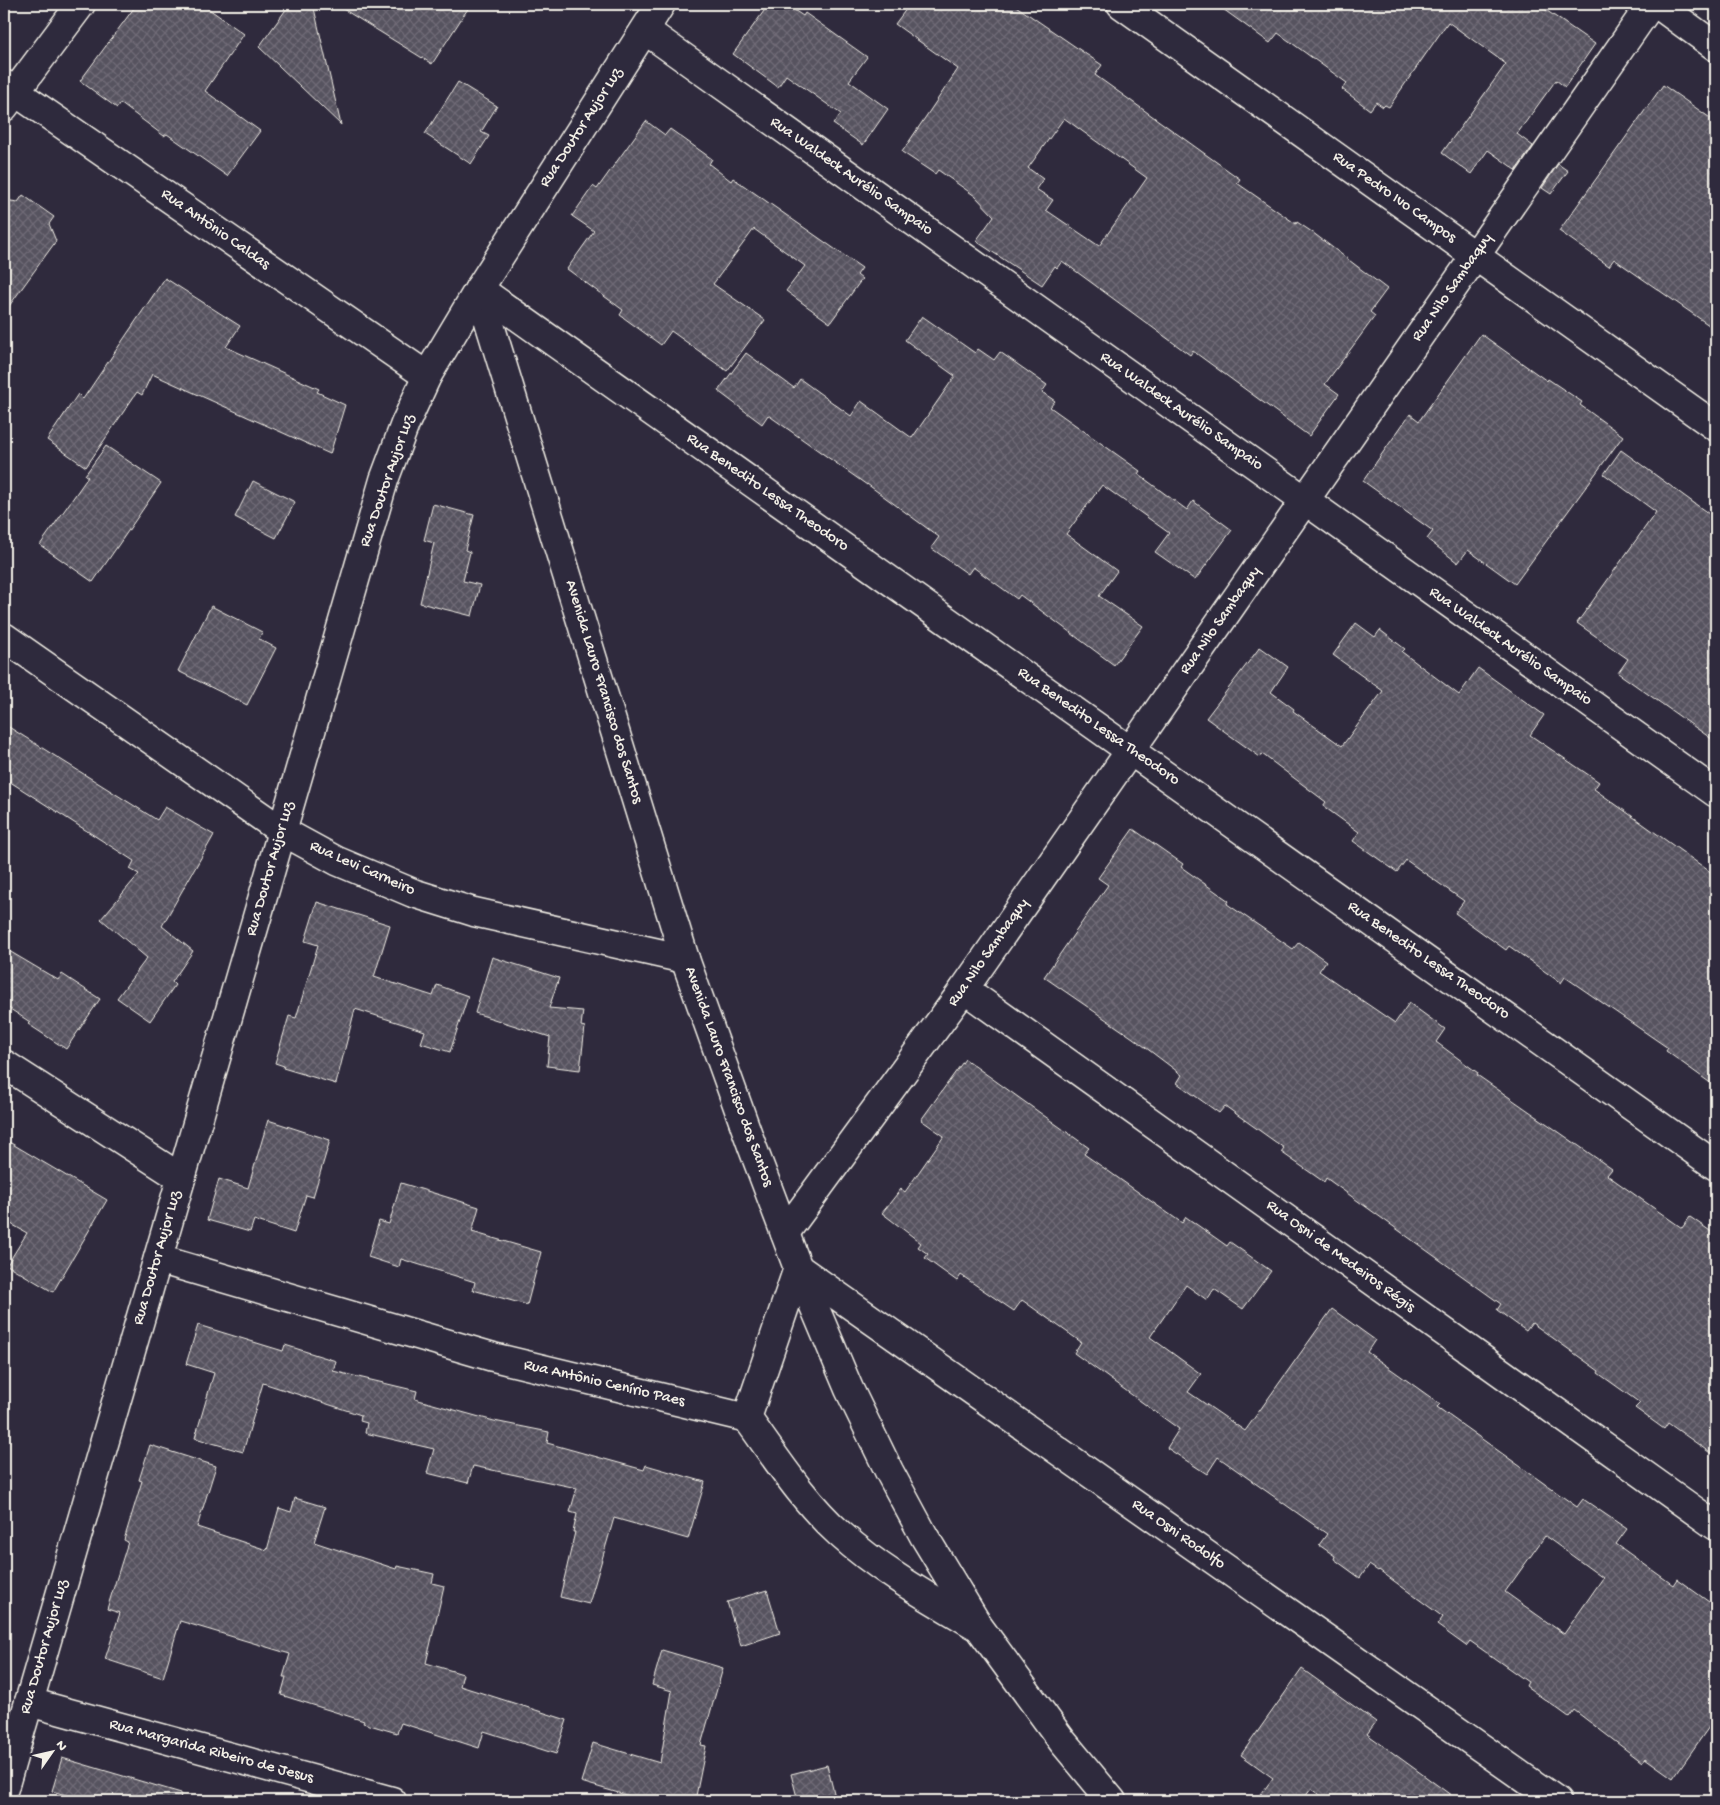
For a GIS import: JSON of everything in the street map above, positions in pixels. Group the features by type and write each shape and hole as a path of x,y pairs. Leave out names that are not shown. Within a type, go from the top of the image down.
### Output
{"street":[{"path":"7,94 81,4"},
{"name":"Rua Doutor Aujor Luz","path":"4,1788 384,480 405,424 427,376 479,289 662,4"},
{"name":"Rua Pedro Ivo Campos","path":"1121,4 1716,427"},
{"name":"Rua Nilo Sambaquy","path":"784,1232 964,989 1651,4"},
{"path":"1657,4 1716,46"},
{"name":"Rua Waldeck Aurélio Sampaio","path":"645,30 1716,793"},
{"name":"Rua Antônio Caldas","path":"7,94 427,376"},
{"name":"Rua Benedito Lessa Theodoro","path":"479,289 1716,1166"},
{"name":"Avenida Lauro Francisco dos Santos","path":"479,289 686,960 719,1058 784,1232 848,1389 924,1536 979,1627 1063,1742 1112,1801"},
{"name":"Rua Levi Carneiro","path":"4,637 282,831 336,861 413,893 474,912 686,960"},
{"name":"Rua Osni de Medeiros Régis","path":"964,989 1716,1526"},
{"path":"4,1064 181,1178"},
{"name":"Rua Antônio Cenírio Paes","path":"158,1259 493,1357 748,1418"},
{"path":"798,1268 748,1418 802,1494 839,1534 890,1574 979,1627"},
{"name":"Rua Osni Rodolfo","path":"798,1268 1557,1801"},
{"name":"Rua Margarida Ribeiro de Jesus","path":"29,1702 392,1801"}],"building":[{"path":"137,4 202,4 244,34 205,91 260,131 227,176 167,134 164,136 120,103 117,108 80,81"},
{"path":"290,4 313,4 341,125 259,47"},
{"path":"335,4 471,4 432,64"},
{"path":"769,4 785,4 803,16 805,13 867,57 849,81 888,109 863,145 833,124 841,114 786,75 778,87 733,54"},
{"path":"910,4 1013,4 1102,65 1095,75 1240,179 1237,183 1296,224 1297,222 1312,232 1387,289 1370,312 1375,316 1325,384 1339,394 1309,436 1193,351 1190,355 1062,261 1057,268 1055,266 1042,285 976,241 994,216 975,196 938,170 935,174 902,152 958,69 895,24","holes":["1064,118 1147,178 1099,246 1046,210 1053,200 1036,189 1043,179 1028,168"]},
{"path":"1216,4 1537,4 1595,44 1565,87 1556,80 1517,134 1533,146 1516,170 1488,150 1471,174 1442,153 1506,64 1448,22 1389,107 1385,105 1383,107 1376,102 1370,110 1342,89 1347,83 1278,33 1270,43"},
{"path":"458,82 497,106 481,132 489,136 471,164 425,134"},
{"path":"1663,85 1716,122 1716,330 1614,259 1609,266 1559,231"},
{"path":"646,121 665,135 670,129 712,159 709,164 731,181 733,178 862,268 857,275 862,279 830,323 786,291 805,266 754,229 713,284 765,320 727,371 671,331 661,345 620,315 623,310 567,269 594,231 572,216 593,186 597,189"},
{"path":"1558,164 1568,171 1551,194 1542,188"},
{"path":"23,195 54,217 49,224 56,241 4,313 4,200 18,202"},
{"path":"165,278 240,326 226,347 319,389 317,392 345,405 330,454 152,374 142,395 137,392 86,467 47,440 78,394 83,399"},
{"path":"922,316 975,353 978,349 994,360 1000,352 1047,385 1042,392 1055,401 1050,407 1140,471 1138,474 1187,510 1193,501 1232,530 1195,580 1155,552 1169,533 1102,485 1066,534 1117,571 1099,596 1143,626 1114,665 1020,595 1017,599 973,567 968,574 931,548 939,537 768,415 762,424 718,391 746,353 794,388 800,379 851,416 861,401 912,438 955,376 905,340"},
{"path":"1481,334 1547,381 1548,379 1582,402 1580,405 1623,436 1515,584 1468,550 1458,563 1427,539 1433,531 1363,481 1410,414 1419,421"},
{"path":"106,446 161,483 93,582 40,545 88,477 85,475"},
{"path":"1621,450 1716,519 1716,742 1618,673 1628,659 1577,623 1656,512 1604,474"},
{"path":"253,481 295,502 276,538 235,517"},
{"path":"433,504 474,515 465,550 470,552 463,581 480,585 472,616 420,603 434,543 424,540"},
{"path":"211,606 262,632 259,639 276,648 247,705 178,671"},
{"path":"1356,623 1375,637 1380,630 1405,649 1402,652 1459,695 1478,668 1544,715 1530,735 1599,782 1594,789 1716,876 1716,1087 1666,1051 1668,1048 1565,977 1561,983 1509,946 1506,950 1455,913 1464,901 1406,860 1397,872 1353,841 1359,832 1323,806 1326,802 1262,754 1260,757 1206,718 1260,647 1288,667 1271,692 1294,709 1293,711 1342,746 1383,691 1333,655"},
{"path":"4,724 157,820 165,807 214,835 162,926 193,951 172,982 175,985 150,1021 117,998 147,958 101,919 139,874 130,869 134,861 4,778"},
{"path":"1133,829 1183,864 1181,867 1229,901 1227,904 1293,949 1299,942 1326,961 1319,971 1395,1023 1409,1003 1445,1029 1436,1042 1478,1073 1477,1075 1612,1169 1607,1175 1682,1228 1690,1217 1716,1235 1716,1457 1668,1423 1664,1429 1635,1408 1640,1403 1532,1323 1526,1331 1497,1310 1501,1304 1326,1178 1324,1182 1281,1152 1284,1148 1225,1106 1219,1113 1177,1083 1182,1075 1133,1038 1044,977 1108,885 1098,878"},
{"path":"317,902 390,925 374,977 433,996 437,985 468,996 450,1052 421,1043 425,1031 355,1009 336,1084 283,1068 284,1066 275,1063 289,1016 296,1018 318,945 305,941"},
{"path":"4,948 58,980 62,974 100,999 66,1049 28,1024 30,1022 4,1005"},
{"path":"492,957 559,978 549,1008 583,1011 581,1026 585,1027 580,1070 547,1066 550,1037 475,1013"},
{"path":"965,1059 1089,1148 1084,1154 1182,1223 1186,1217 1227,1246 1230,1242 1271,1271 1243,1309 1214,1289 1207,1300 1186,1285 1150,1337 1201,1374 1188,1392 1245,1431 1332,1309 1375,1340 1367,1352 1440,1404 1437,1407 1577,1507 1583,1499 1627,1529 1616,1544 1673,1585 1677,1579 1716,1607 1716,1717 1673,1778 1645,1758 1642,1762 1574,1710 1569,1717 1526,1686 1528,1682 1470,1641 1466,1646 1437,1625 1443,1617 1379,1570 1369,1565 1360,1578 1334,1559 1335,1556 1319,1545 1327,1534 1218,1457 1207,1474 1167,1448 1179,1429 1074,1353 1081,1342 1022,1300 1014,1311 961,1275 957,1281 925,1258 928,1254 918,1247 921,1243 882,1213 901,1189 905,1192 944,1136 921,1120","holes":["1545,1536 1603,1578 1564,1634 1505,1592"]},
{"path":"268,1120 330,1140 313,1197 306,1195 294,1233 254,1220 250,1232 207,1220 219,1179 248,1188"},
{"path":"4,1139 107,1200 53,1292 7,1265 27,1233 4,1220"},
{"path":"401,1183 479,1207 472,1232 541,1252 527,1305 473,1290 475,1282 401,1259 399,1267 368,1257 379,1221 389,1224"},
{"path":"198,1325 283,1351 285,1345 336,1361 333,1371 417,1391 415,1399 494,1421 549,1432 547,1443 644,1470 646,1465 705,1482 688,1539 614,1518 589,1604 560,1597 575,1532 573,1532 577,1514 570,1512 577,1488 473,1466 468,1483 427,1473 434,1449 365,1433 367,1423 360,1421 361,1415 263,1383 243,1452 195,1438 214,1373 186,1364"},
{"path":"150,1445 216,1466 197,1527 267,1550 279,1508 291,1512 295,1498 325,1507 314,1542 396,1569 397,1566 434,1574 432,1583 444,1586 426,1663 463,1674 460,1686 567,1720 556,1754 484,1731 479,1748 401,1723 397,1733 281,1695 286,1677 283,1677 290,1654 180,1621 163,1678 105,1659 120,1613 107,1609 128,1542 124,1540 142,1481 139,1480"},
{"path":"767,1590 780,1633 741,1646 727,1602"},
{"path":"662,1650 723,1668 701,1745 706,1746 695,1801 646,1801 581,1782 593,1743 660,1763 672,1691 652,1685"},
{"path":"1302,1669 1376,1722 1367,1734 1459,1801 1328,1801 1311,1789 1302,1801 1256,1801 1273,1778 1241,1755"},
{"path":"62,1758 181,1793 180,1801 86,1801 52,1791"},
{"path":"827,1765 836,1801 798,1801 791,1774"}]}
